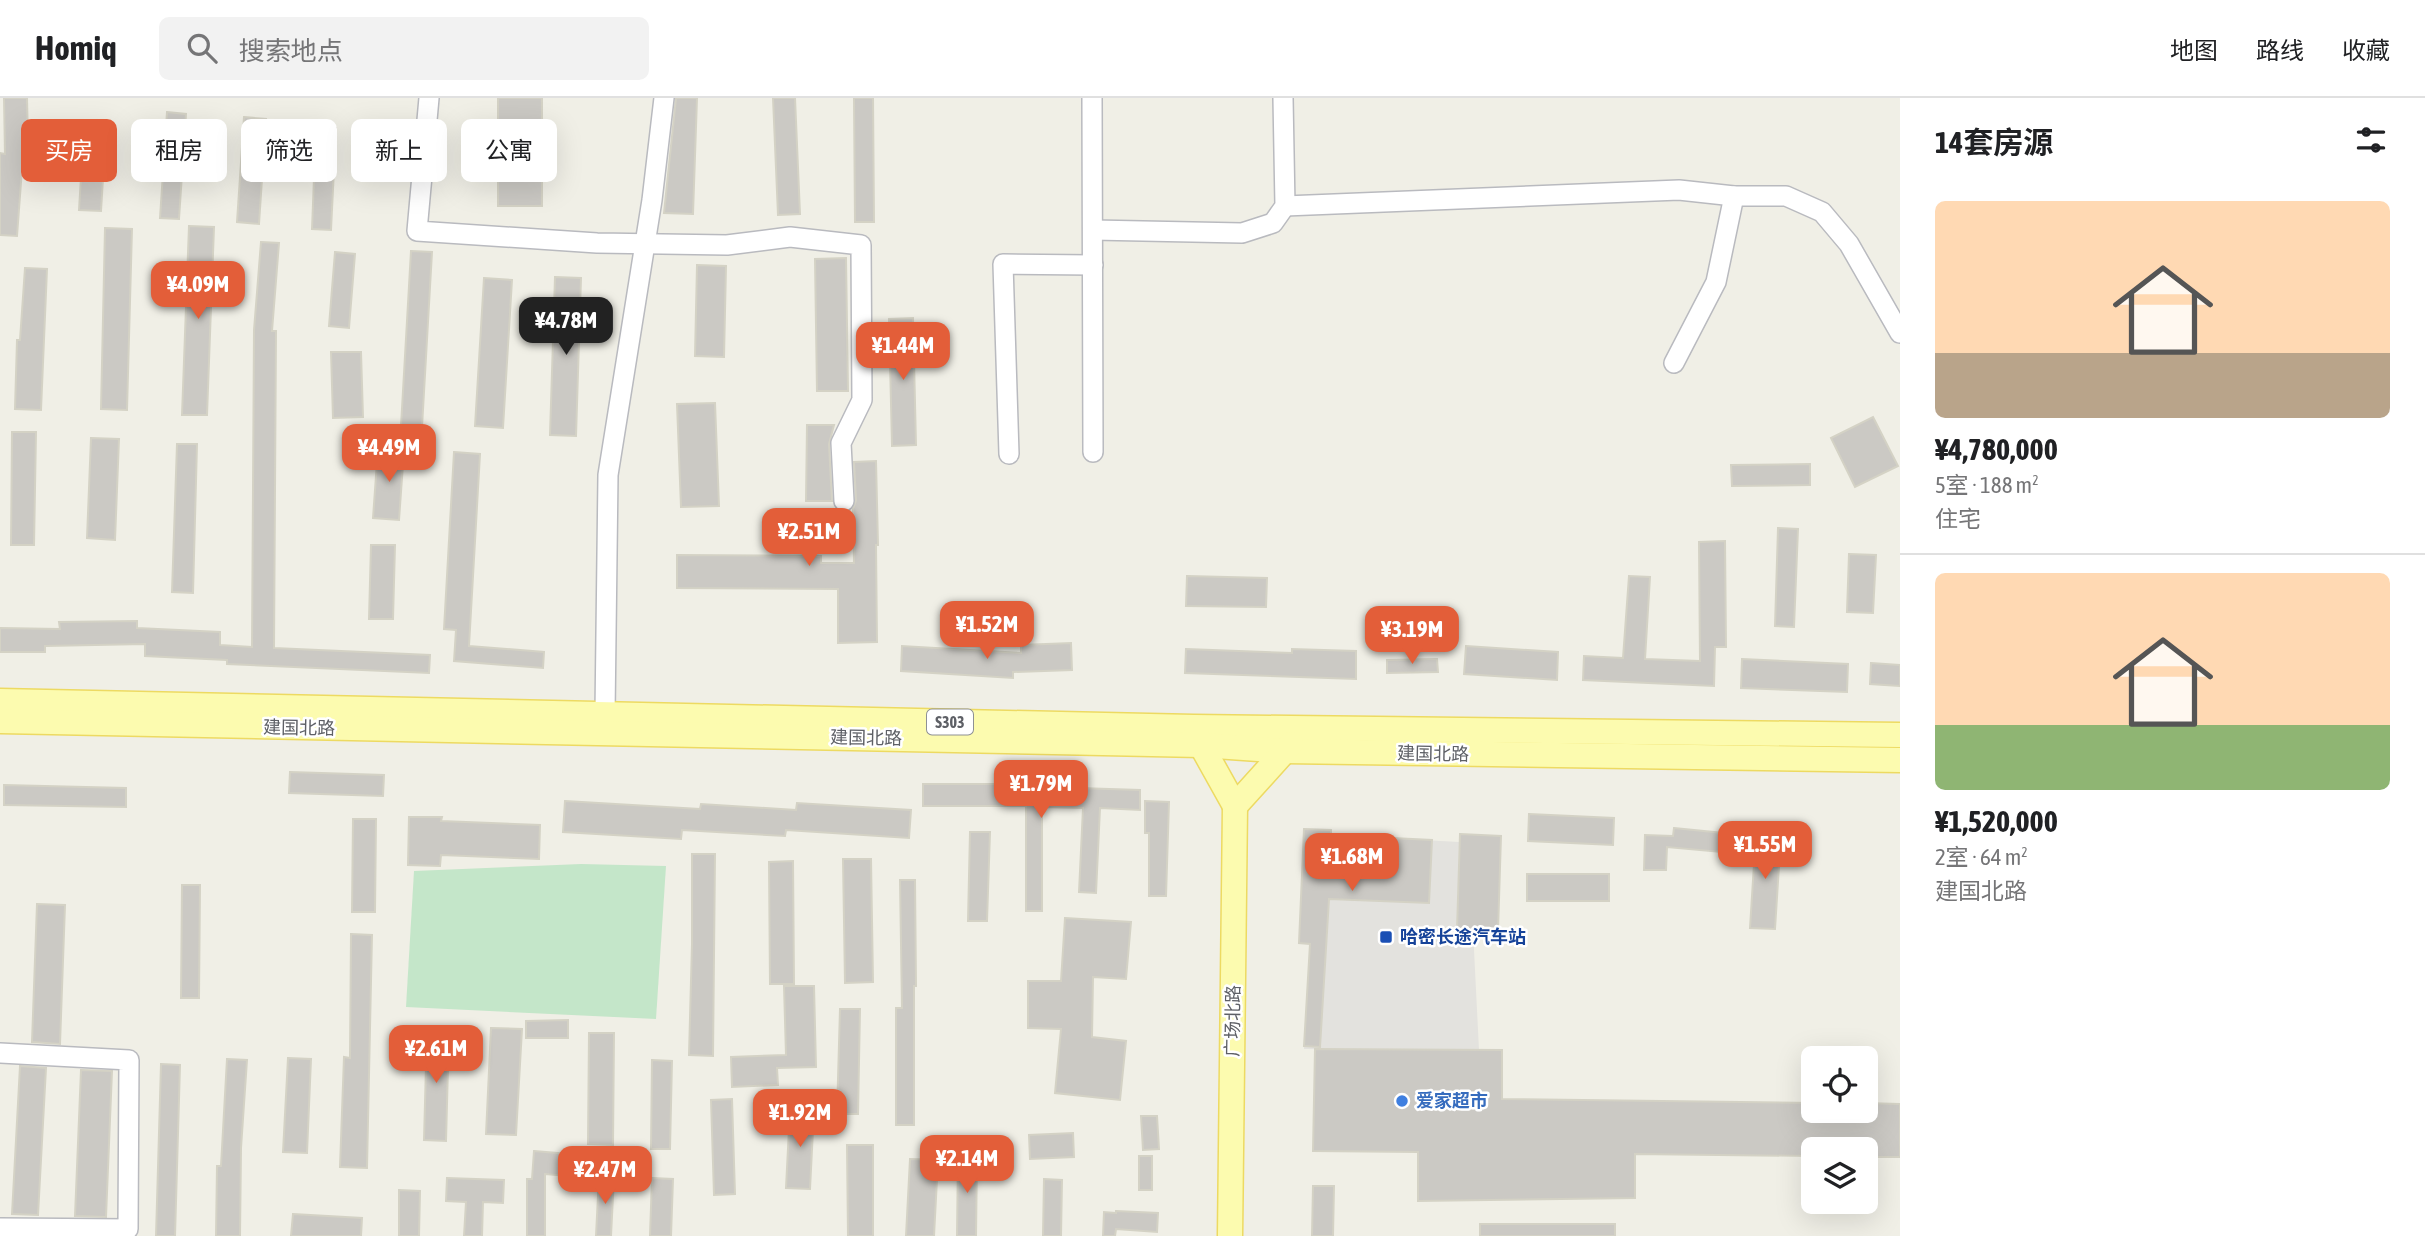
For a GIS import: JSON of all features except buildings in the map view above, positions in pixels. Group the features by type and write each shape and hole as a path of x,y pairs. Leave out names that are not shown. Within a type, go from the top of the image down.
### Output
{"main road":[{"name":"建国北路","path":"0,701 605,714 1198,736 1285,751 1900,760"},
{"name":"建国北路","path":"0,721 1198,736 1304,728 1900,735"},
{"path":"1198,736 1235,806 1304,728"},
{"name":"广场北路","path":"1230,1236 1235,806"}],"street":[{"path":"429,98 417,231 644,244 727,245 790,237 861,246 862,400 841,443 844,501"},
{"path":"605,714 608,475 652,200 664,98"},
{"path":"1092,98 1093,452"},
{"path":"1093,230 1242,233 1273,223 1285,206 1283,98"},
{"path":"1285,206 1679,190 1734,196 1786,196 1822,212 1849,244 1900,333"},
{"path":"1674,363 1716,282 1734,196"},
{"path":"1009,454 1003,264 1093,265"},
{"path":"0,1053 129,1060 128,1229 0,1228"}],"shaded area":[{"name":"哈密长途汽车站","path":"1304,829 1331,830 1332,835 1459,842 1457,929 1473,930 1479,1050 1304,1049 1310,944 1300,943"}],"green space":[{"path":"581,864 666,866 656,1019 406,1007 414,871"}],"place":[{"name":"哈密长途汽车站","path":"1386,937"},
{"name":"爱家超市","path":"1402,1101"}]}
